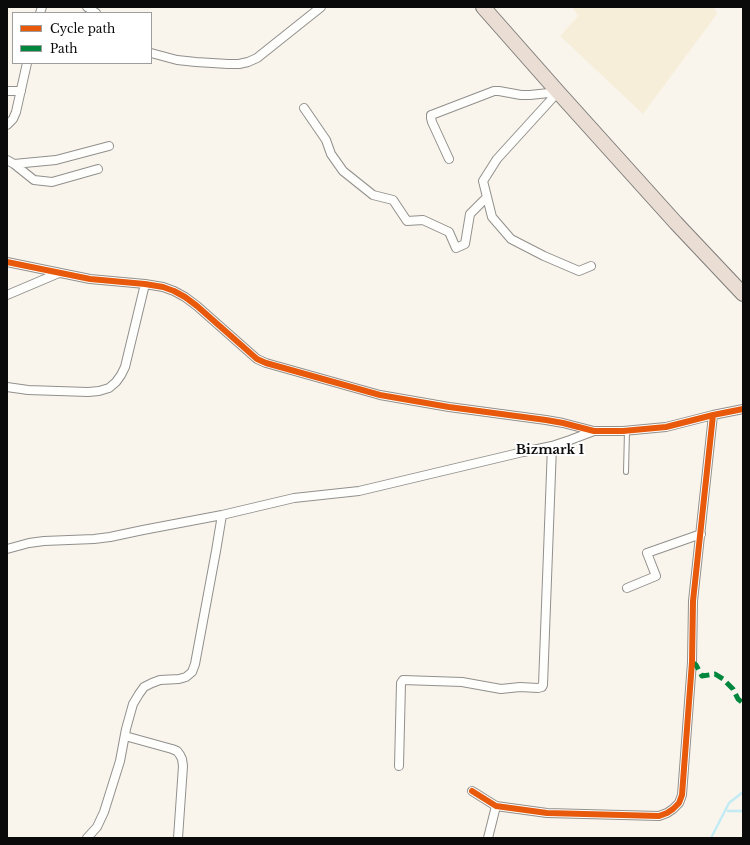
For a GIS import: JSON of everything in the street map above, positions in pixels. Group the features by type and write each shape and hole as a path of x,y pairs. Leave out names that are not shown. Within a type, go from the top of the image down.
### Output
{"highway":[{"path":"483,7 676,223 743,294"}],"street":[{"path":"152,53 177,60 196,62 228,64 248,62 257,58 321,7"},
{"path":"7,125 13,119 16,112 27,64"},
{"path":"7,91 21,91"},
{"path":"449,159 432,122 431,116 434,114 494,91 521,95 558,92"},
{"path":"558,92 497,159 483,181 492,217 511,239 544,256 580,271 591,266"},
{"path":"304,108 326,140 331,154 343,171 373,195 393,200 407,221 423,220 449,232 456,248 465,244 470,214 487,197"},
{"path":"10,162 56,160 108,146"},
{"path":"10,162 34,180 52,182 98,169"},
{"path":"7,262 90,279 163,287 185,297 197,306 257,359 266,363 380,394 449,407 552,421 594,431 610,432 666,427 712,415 743,409"},
{"path":"7,295 59,273"},
{"path":"7,387 28,390 88,392 109,388 121,375 124,367 144,284"},
{"path":"472,791 496,806 547,813 659,816 667,813 679,803 682,795 692,662 693,601 712,415"},
{"path":"7,549 29,543 44,541 110,537 222,515 294,498 359,491 516,453 552,446 594,431"},
{"path":"399,766 401,683 403,680 462,682 501,688 538,688 542,687 543,685 552,446"},
{"path":"88,838 97,827 104,812 120,761 133,704 139,694 144,687 152,683 160,680 179,679 186,677 192,672 195,664 222,515"},
{"path":"627,588 656,576 647,552 701,534"},
{"path":"125,736 172,749 177,751 180,755 183,766 178,838"},
{"path":"488,838 496,806"}],"lane":[{"path":"626,472 627,431"}],"shaded area":[{"path":"572,7 714,7 717,14 643,114 560,36 578,16"}],"waterway":[{"path":"711,838 729,803 743,792"},
{"path":"728,811 743,811"}],"marked path":[{"path":"692,662 696,665 702,676 715,674 723,679 733,689 738,699 743,703"}],"cycle path":[{"path":"7,262 90,279 163,287 185,297 197,306 257,359 266,363 380,395 449,407 546,420 594,431 623,431 666,427 743,409"},
{"path":"472,791 496,806 547,813 659,816 667,813 679,803 682,795 692,662 693,601 713,415"}],"district":[{"name":"Bizmark 1","path":"550,450"}]}
